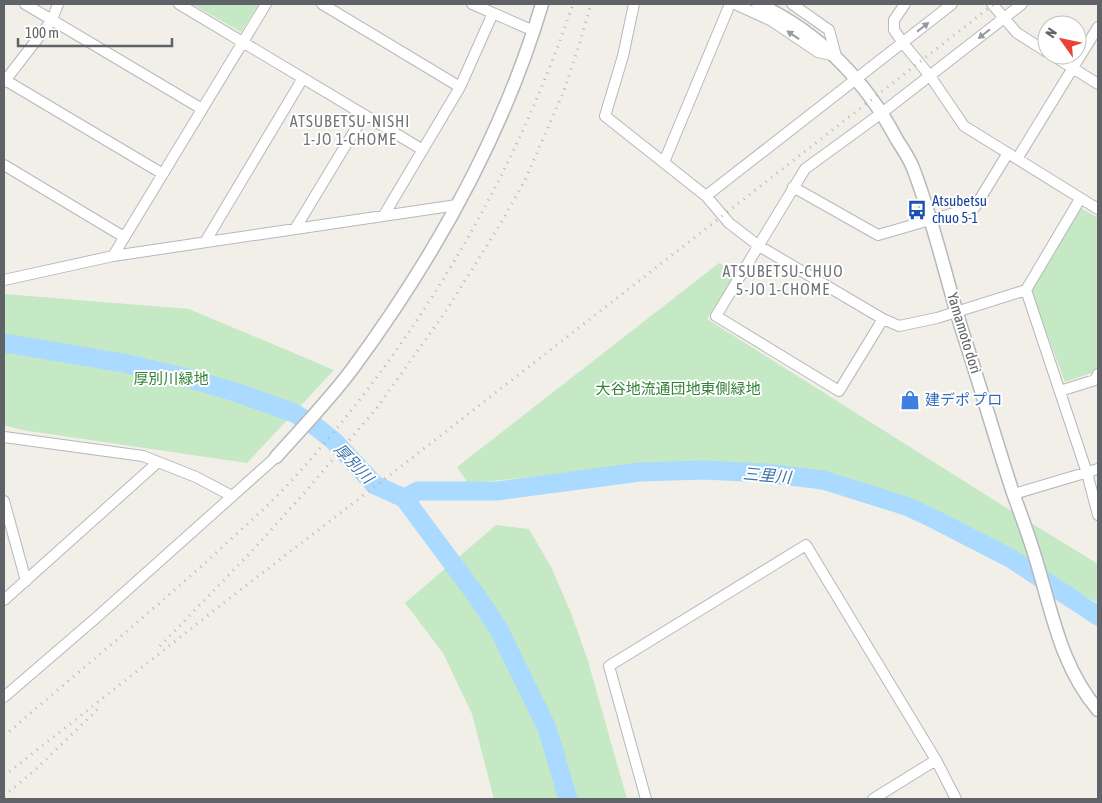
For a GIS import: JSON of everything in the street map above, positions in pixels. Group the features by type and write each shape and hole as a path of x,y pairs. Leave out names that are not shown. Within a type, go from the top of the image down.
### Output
{"street":[{"path":"25,4 202,109"},
{"path":"58,4 52,20 5,80 162,174"},
{"path":"179,4 423,150"},
{"path":"113,256 266,4"},
{"path":"322,4 460,87"},
{"path":"472,4 534,31"},
{"path":"4,697 104,611 276,457 353,368 426,262 477,167 498,123 534,31 542,4"},
{"path":"634,4 623,56 605,116 706,196 729,223 759,246 883,319 899,326 936,318 1026,290 1080,199"},
{"path":"664,162 730,4"},
{"path":"735,4 772,21 818,52 836,56 829,30 806,8 792,4"},
{"name":"Yamamoto dori","path":"758,4 771,10 809,35 836,56 883,112 912,166 931,220 956,311 1034,551 1060,644 1074,675 1098,710"},
{"path":"905,4 894,20 894,30 930,76 964,126 1098,210"},
{"path":"706,196 952,4"},
{"path":"992,4 1017,33 1037,46"},
{"path":"883,319 839,391 716,316 805,169 883,112 1022,4"},
{"path":"384,215 460,87 493,13"},
{"path":"1017,159 1098,26"},
{"path":"1068,65 1098,84"},
{"path":"205,242 303,78"},
{"path":"295,228 364,115"},
{"path":"793,187 878,235 975,207 1008,153"},
{"path":"4,165 124,237"},
{"path":"4,280 113,256 457,205"},
{"path":"1026,290 1087,473 1098,514"},
{"path":"1060,391 1095,380 1098,374"},
{"path":"4,437 143,456 196,476 232,496"},
{"path":"4,600 158,462"},
{"path":"1014,494 1098,469"},
{"path":"4,501 26,581"},
{"path":"646,799 609,666 806,545 936,760 956,799"},
{"path":"873,799 936,760"}],"green space":[{"path":"192,4 259,4 241,32"},
{"path":"1079,207 1098,218 1098,364 1094,372 1065,382 1031,291"},
{"name":"大谷地流通団地東側緑地","path":"719,263 736,273 707,319 1098,564 1098,603 899,497 827,474 756,464 685,463 468,483 457,467"},
{"name":"厚別川緑地","path":"4,294 189,309 334,370 247,463 22,430 4,425"},
{"path":"496,525 529,529 551,567 571,613 588,661 627,799 494,799 472,714 443,653 405,603"}],"waterway":[{"name":"厚別川","path":"4,343 123,363 184,377 238,393 294,413 334,441 375,485 404,498 476,595 498,628 547,728 568,799"},
{"name":"三里川","path":"404,498 418,491 497,491 640,472 704,470 765,473 823,480 906,506 934,519 1010,558 1098,616"}],"railway":[{"path":"4,736 155,607 273,500 339,425 382,371 458,255 491,194 522,132 549,69 573,4"},
{"path":"160,646 254,549 376,409 446,311 501,223 525,180 564,91 591,4"},
{"path":"4,776 994,4"},
{"path":"4,796 35,770 99,708"}],"place":[{"name":"Atsubetsu chuo 5-1","path":"917,210"},
{"name":"建デポ プロ","path":"910,400"}],"district":[{"name":"ATSUBETSU-NISHI 1-JO 1-CHOME","path":"350,130"},
{"name":"ATSUBETSU-CHUO 5-JO 1-CHOME","path":"783,280"}]}
